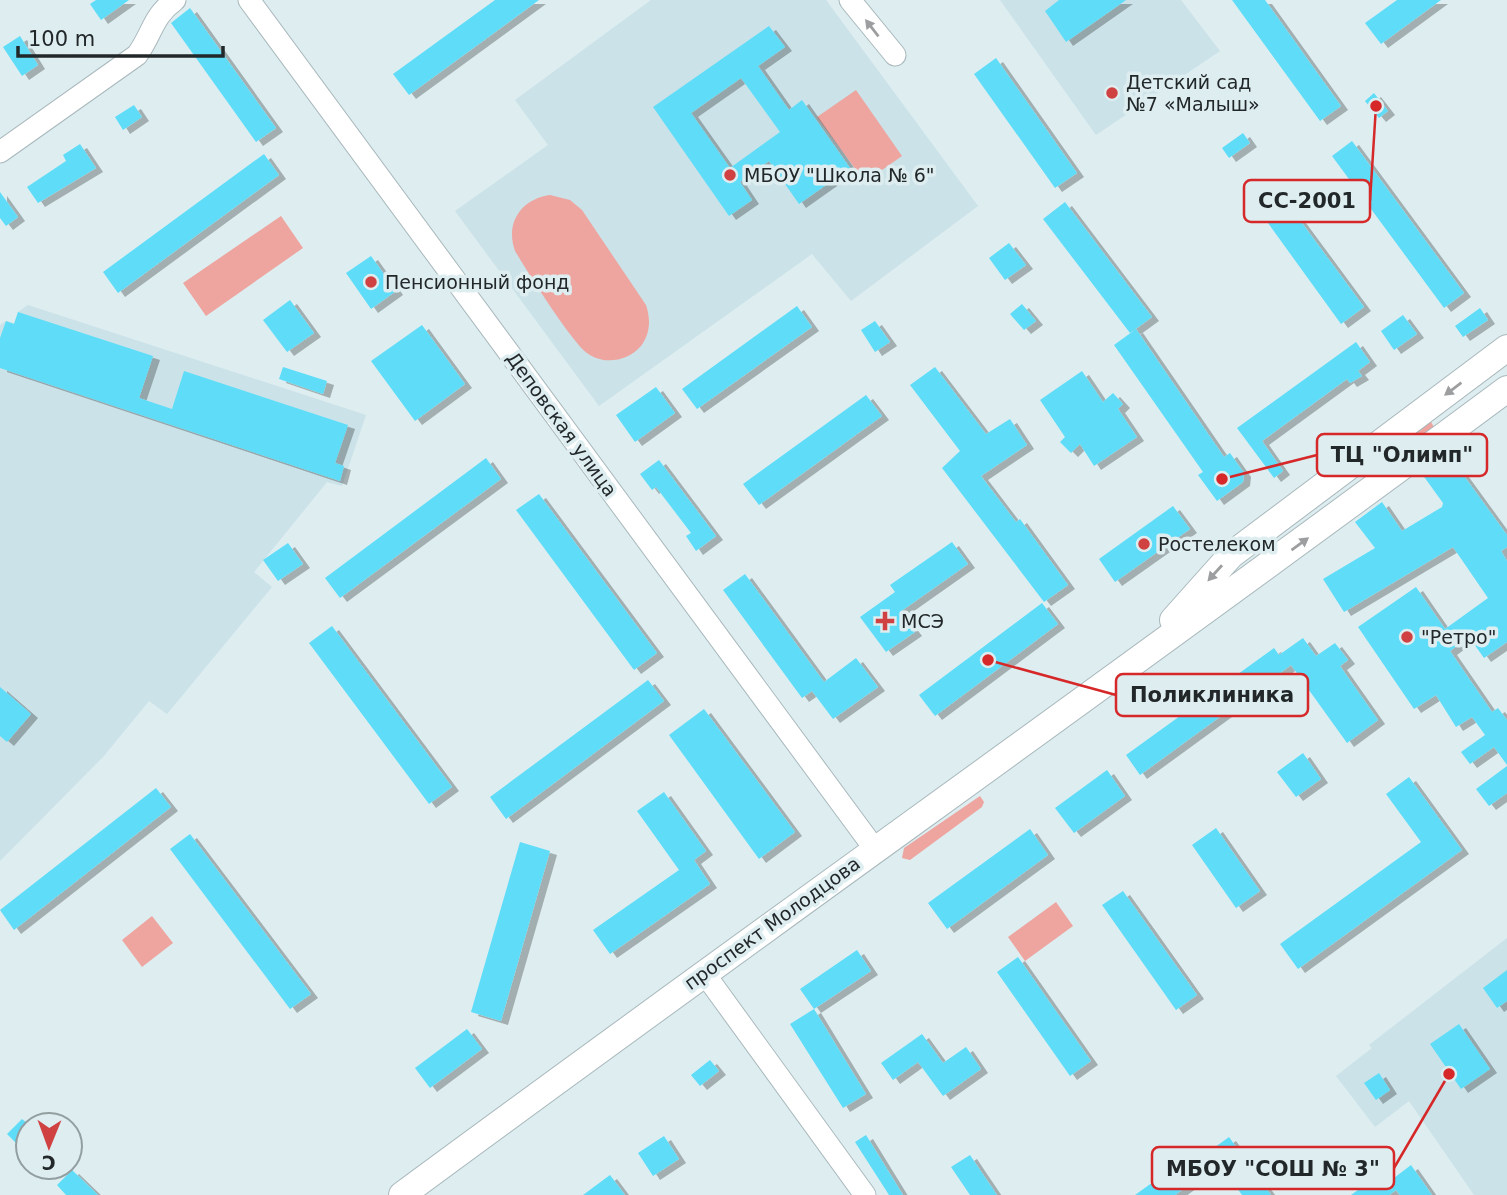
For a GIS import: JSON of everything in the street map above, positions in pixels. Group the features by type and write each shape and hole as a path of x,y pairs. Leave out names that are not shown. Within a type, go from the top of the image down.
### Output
{"main road":[{"name":"проспект Молодцова","path":"1144,653 1231,555 1507,348"},
{"name":"проспект Молодцова","path":"402,1195 874,848 1294,548 1507,389"}],"street":[{"path":"0,152 137,55 147,41 158,13 175,0"},
{"name":"Деповская улица","path":"249,0 874,848"},
{"path":"850,0 895,55"},
{"path":"704,973 865,1195"}],"shaded area":[{"name":"МБОУ \"Школа № 6\"","path":"651,0 826,0 978,206 851,301 812,254 599,406 455,211 548,145 515,100"},
{"name":"Детский сад №7 «Малыш»","path":"1000,0 1181,0 1220,51 1096,135"},
{"path":"856,90 902,156 865,182 817,117"},
{"path":"550,195 570,200 582,210 646,305 649,316 648,332 641,346 629,356 607,360 587,353 560,321 515,251 512,231 518,214 531,202"},
{"path":"281,216 303,248 206,316 183,283"},
{"path":"28,305 366,415 342,486 327,482 254,572 272,587 167,714 149,701 103,757 0,861 0,325 6,321 14,323 18,312"},
{"path":"1430,420 1435,429 1368,480 1360,468"},
{"path":"980,796 984,802 982,807 910,860 902,858 904,848"},
{"path":"1056,902 1073,926 1025,961 1008,937"},
{"path":"152,916 173,943 142,967 122,940"},
{"path":"1507,938 1507,1195 1474,1195 1409,1101 1375,1127 1336,1076 1372,1048 1369,1045"}],"building":[{"path":"96,0 129,0 101,20 90,4"},
{"path":"495,0 539,0 409,95 393,74"},
{"path":"1059,0 1126,0 1066,42 1045,11"},
{"path":"1232,0 1265,0 1341,106 1320,121"},
{"path":"1397,0 1441,0 1381,44 1365,23"},
{"path":"190,8 276,128 256,142 171,23"},
{"path":"769,26 785,47 758,66 789,110 802,100 850,168 799,204 769,161 740,182 752,200 729,216 653,107","holes":["741,78 780,132 730,168 691,113"]},
{"path":"20,36 38,65 22,76 3,47"},
{"path":"996,58 1077,173 1055,188 974,74"},
{"path":"1374,93 1388,111 1379,118 1365,101"},
{"path":"134,105 142,117 123,130 115,117"},
{"path":"1243,133 1250,143 1229,158 1222,148"},
{"path":"1352,141 1464,293 1444,308 1332,156"},
{"path":"80,144 96,168 38,203 27,187 66,161 63,155"},
{"path":"264,154 279,175 118,293 103,272"},
{"path":"0,192 18,217 6,226 0,218"},
{"path":"1282,196 1364,307 1341,324 1260,212"},
{"path":"1065,202 1152,317 1130,333 1043,219"},
{"path":"1009,243 1026,265 1005,280 989,258"},
{"name":"Пенсионный фонд","path":"371,256 396,291 371,309 346,273"},
{"path":"290,300 314,333 287,352 263,320"},
{"path":"1022,304 1036,321 1024,330 1010,314"},
{"path":"797,306 812,327 697,409 682,389"},
{"path":"1480,308 1488,320 1463,337 1455,326"},
{"path":"18,312 153,356 139,398 172,409 184,371 348,425 335,463 344,466 340,481 0,368 0,338 6,321 14,324"},
{"path":"1403,315 1417,334 1394,350 1381,331"},
{"path":"875,321 890,342 875,352 861,330"},
{"path":"422,325 465,384 415,421 371,361"},
{"path":"1136,329 1224,457 1230,453 1244,473 1243,482 1217,501 1198,475 1203,472 1114,345"},
{"path":"1356,342 1370,362 1358,371 1362,376 1350,383 1347,379 1262,441 1283,471 1274,478 1237,428"},
{"path":"283,367 327,381 323,394 279,379"},
{"path":"935,367 986,434 1010,419 1027,445 981,476 1016,522 1020,519 1068,585 1044,602 942,468 960,451 910,385"},
{"path":"1082,371 1103,402 1113,393 1123,404 1118,409 1137,437 1094,466 1080,444 1071,453 1060,442 1065,437 1040,400"},
{"path":"656,387 675,413 635,442 616,415"},
{"path":"866,395 882,416 759,505 743,484"},
{"path":"1448,454 1507,535 1507,547 1501,551 1507,561 1507,642 1484,658 1469,637 1450,651 1492,712 1498,708 1507,720 1507,765 1494,747 1470,764 1461,752 1485,735 1472,717 1456,727 1436,695 1414,709 1358,627 1416,587 1445,629 1488,598 1453,547 1344,612 1323,579 1375,548 1355,522 1382,502 1402,531 1442,507 1443,503 1422,474"},
{"path":"486,458 501,479 340,598 325,578"},
{"path":"659,460 716,536 696,551 686,536 691,533 656,487 652,490 640,474"},
{"path":"539,494 657,653 634,670 516,510"},
{"name":"Ростелеком","path":"1173,506 1190,529 1115,582 1099,559"},
{"path":"952,542 968,564 900,612 915,632 886,652 860,617 895,592 890,585"},
{"path":"288,543 303,564 278,581 263,560"},
{"path":"745,574 824,682 856,658 878,687 833,719 812,691 802,698 723,590"},
{"path":"1042,603 1058,624 935,716 919,695"},
{"path":"332,626 452,787 429,804 309,643"},
{"path":"1303,638 1316,656 1335,643 1348,660 1340,666 1378,720 1347,743 1291,665 1140,775 1126,755 1274,648 1279,655"},
{"path":"648,680 664,701 506,819 490,797"},
{"path":"0,687 31,714 7,742 0,736"},
{"path":"704,709 795,832 759,859 669,735"},
{"path":"1303,753 1321,779 1296,797 1277,772"},
{"path":"1507,766 1507,793 1489,806 1476,789"},
{"path":"1107,770 1125,796 1074,833 1055,808"},
{"path":"1409,777 1462,850 1298,969 1280,944 1421,842 1386,794"},
{"path":"156,788 171,807 14,930 0,910"},
{"path":"664,792 706,851 694,860 710,884 610,954 593,930 679,870 637,811"},
{"path":"1216,828 1260,891 1236,908 1192,845"},
{"path":"1030,829 1048,855 947,929 928,903"},
{"path":"190,834 311,994 290,1009 170,849"},
{"path":"520,842 550,851 501,1021 471,1012"},
{"path":"1123,891 1197,995 1176,1010 1102,905"},
{"path":"857,950 871,971 814,1009 800,989"},
{"path":"1018,957 1091,1061 1070,1076 997,972"},
{"path":"1507,970 1507,1001 1497,1008 1483,988"},
{"path":"814,1009 866,1094 843,1108 790,1024"},
{"path":"1459,1024 1490,1069 1461,1089 1430,1044"},
{"path":"467,1029 482,1049 430,1088 415,1068"},
{"path":"922,1034 943,1063 966,1047 981,1069 943,1096 918,1062 893,1080 881,1063"},
{"path":"710,1060 719,1071 700,1086 691,1075"},
{"path":"1379,1073 1390,1090 1376,1100 1364,1083"},
{"path":"14,1127 14,1141 7,1134"},
{"path":"866,1135 903,1195 889,1195 855,1142"},
{"path":"664,1136 679,1159 653,1176 638,1153"},
{"path":"1229,1137 1271,1195 1242,1195 1224,1170 1220,1172 1215,1166 1175,1195 1135,1195 1202,1147 1207,1153"},
{"path":"970,1155 997,1195 970,1195 951,1167"},
{"path":"1411,1165 1432,1195 1400,1195 1396,1190 1389,1195 1351,1195 1383,1172 1390,1181"},
{"path":"610,1175 625,1195 583,1195"},
{"path":"61,1181 83,1181 98,1195 66,1195 57,1185"}],"place":[{"name":"Детский сад №7 «Малыш»","path":"1112,93"},
{"name":"СС-2001","path":"1376,106"},
{"name":"МБОУ \"Школа № 6\"","path":"730,175"},
{"name":"Пенсионный фонд","path":"371,282"},
{"name":"ТЦ \"Олимп\"","path":"1222,479"},
{"name":"Ростелеком","path":"1144,544"},
{"name":"МСЭ","path":"885,621"},
{"name":"\"Ретро\"","path":"1407,637"},
{"name":"Поликлиника","path":"988,660"},
{"name":"МБОУ \"СОШ № 3\"","path":"1449,1074"}]}
